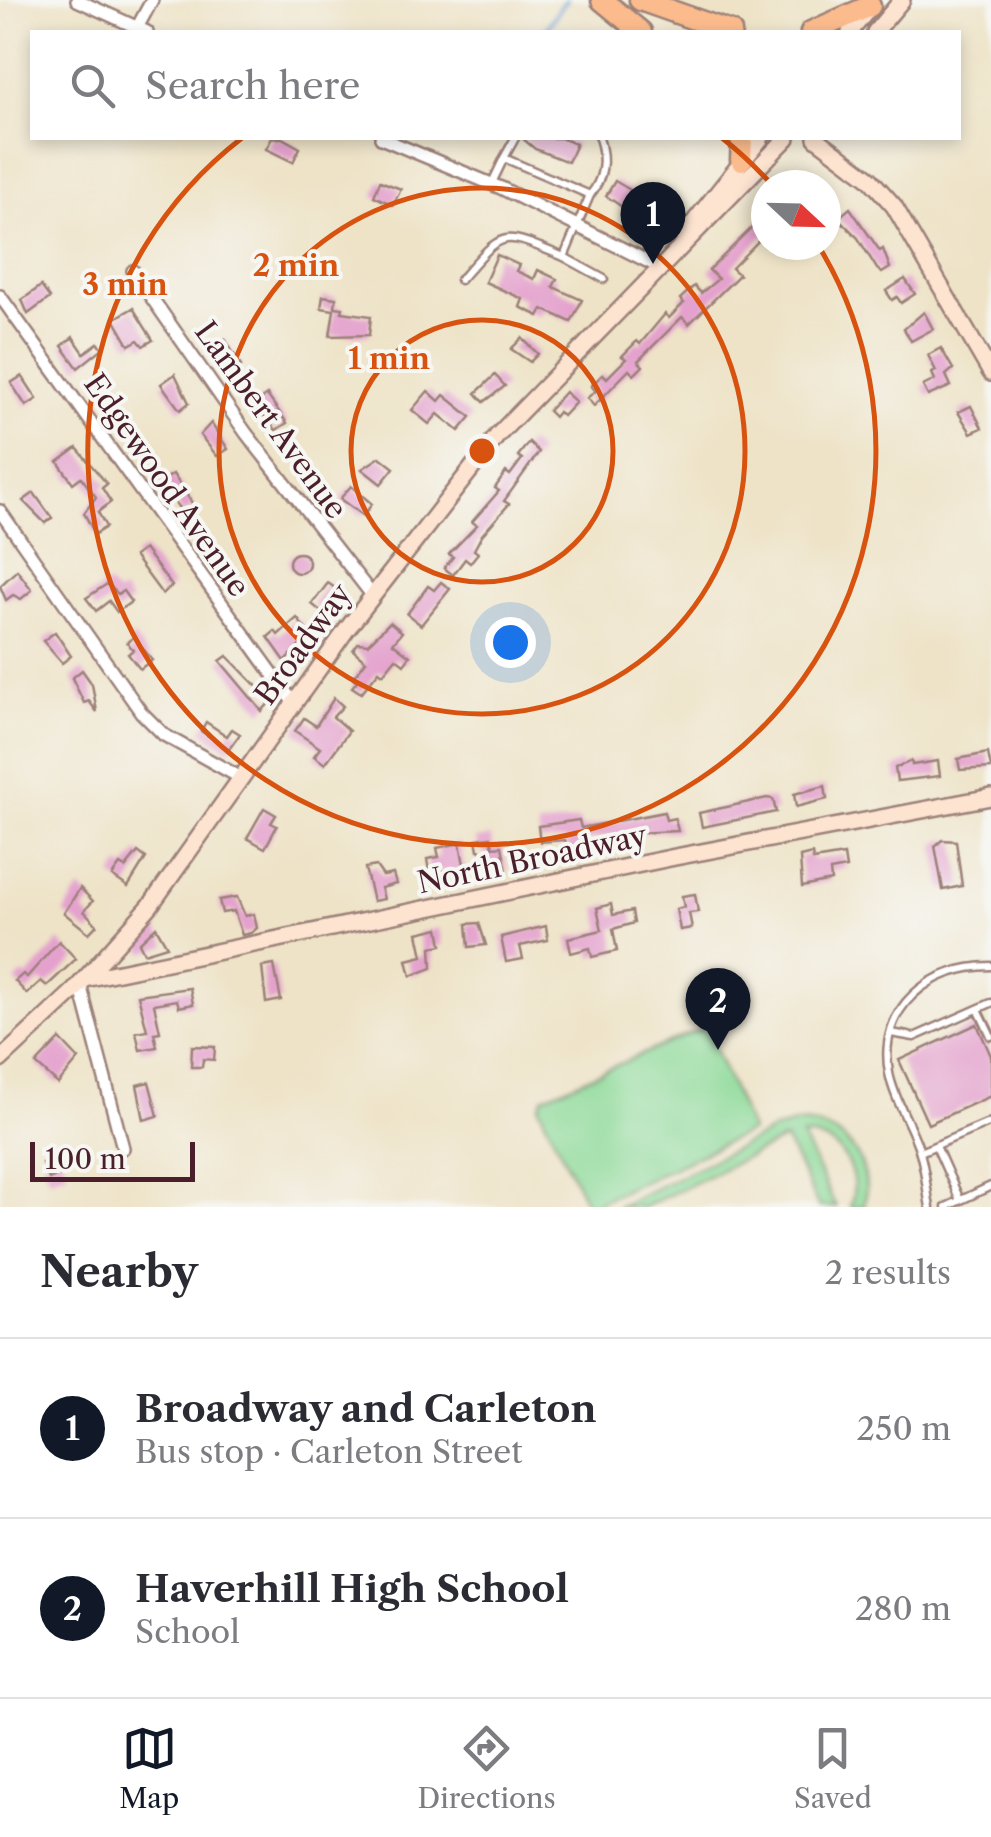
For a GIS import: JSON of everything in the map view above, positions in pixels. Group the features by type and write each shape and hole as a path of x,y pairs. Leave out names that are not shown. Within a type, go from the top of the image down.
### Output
{"highway":[{"path":"602,0 639,30"},
{"path":"815,30 872,3"},
{"path":"646,4 682,30"},
{"path":"646,4 725,30"},
{"path":"741,160 742,140"}],"main road":[{"path":"877,30 902,0"},
{"path":"852,30 872,3"},
{"name":"Broadway","path":"661,268 759,140"},
{"name":"Broadway","path":"2,1053 82,982 150,906 293,702 497,436 785,140"},
{"path":"819,140 869,178 894,206 991,372"},
{"name":"North Broadway","path":"82,982 675,857 991,798"}],"street":[{"path":"77,0 142,30 152,0"},
{"path":"386,140 580,226 661,268"},
{"name":"Lambert Avenue","path":"133,270 246,433 372,595"},
{"name":"Edgewood Avenue","path":"0,296 293,702"},
{"path":"0,511 142,712 164,735 241,778"},
{"path":"82,982 123,1148"}],"lane":[{"path":"490,185 514,140"},
{"path":"564,257 590,195 600,182 604,152 600,140"},
{"path":"504,158 590,195"},
{"path":"460,280 496,239 508,236 564,257 604,279"},
{"path":"930,1207 920,1152 889,1074 891,1033 902,1007 920,986 946,972 991,966"},
{"path":"891,1033 914,1036 991,1003"},
{"path":"978,1009 991,1036"},
{"path":"920,1152 991,1122"},
{"path":"936,1146 960,1200"},
{"path":"946,1207 991,1186"}],"green space":[{"path":"705,1027 751,1131 588,1207 539,1107 543,1097"},
{"path":"798,1123 830,1130 852,1148 865,1175 864,1207 850,1207 853,1181 845,1158 827,1141 802,1136 836,1207 819,1207 785,1139 644,1207 617,1207 774,1130"}],"building":[{"path":"271,140 286,140 300,148 293,162 266,149"},
{"path":"524,140 566,140 576,144 568,162 535,149"},
{"path":"380,181 401,189 393,205 374,196"},
{"path":"615,181 649,201 651,197 662,204 664,201 678,210 669,223 648,207 640,219 606,196"},
{"path":"850,208 880,251 883,249 890,268 882,273 877,269 858,238 841,221 841,216"},
{"path":"751,229 751,248 732,268 739,275 689,324 682,317 638,361 643,366 634,375 629,370 594,406 587,398 596,391 591,386 603,374 607,378 626,359 622,356 637,341 640,344 665,314 669,318 684,303 680,299 694,286 701,293 718,279 709,270"},
{"path":"497,255 519,265 516,271 534,279 538,270 557,279 553,287 582,300 571,322 543,309 539,316 520,307 523,299 485,282"},
{"path":"905,279 915,294 901,303 897,297 892,300 886,291"},
{"path":"41,286 50,298 28,314 22,300"},
{"path":"323,296 336,298 335,307 343,308 342,312 371,316 369,335 330,336 334,310 321,308"},
{"path":"133,308 153,340 143,346 138,340 129,345 114,319"},
{"path":"924,312 933,329 911,341 904,329"},
{"path":"73,337 84,353 98,343 103,348 78,368 62,346"},
{"path":"522,338 538,354 530,362 511,349"},
{"path":"225,339 241,366 230,373 214,348"},
{"path":"941,348 953,369 946,375 951,386 928,396 923,386 935,380 932,373 936,371 928,355"},
{"path":"175,374 189,403 180,410 161,384"},
{"path":"495,375 505,386 484,402 476,393"},
{"path":"22,376 37,399 26,406 11,383"},
{"path":"428,391 439,401 444,395 471,417 459,431 438,414 429,424 412,410"},
{"path":"565,392 576,402 563,416 558,412 554,417 548,411"},
{"path":"267,395 287,423 276,430 254,404"},
{"path":"971,406 982,428 971,433 958,412"},
{"path":"211,423 228,449 217,456 200,435"},
{"path":"529,442 539,452 504,501 509,504 482,535 474,550 478,553 470,563 465,559 453,575 444,568 453,557 449,554 477,525 472,522 499,491 495,488 506,472 510,475 522,459 518,456"},
{"path":"77,448 107,484 102,488 111,502 98,512 106,527 95,534 84,513 96,497 81,477 73,483 58,462"},
{"path":"380,457 394,468 381,484 362,469"},
{"path":"173,474 194,506 183,514 161,482"},
{"path":"351,486 372,504 363,516 340,499"},
{"path":"34,493 52,518 45,523 23,501"},
{"path":"144,549 172,586 162,594 134,556"},
{"path":"295,553 303,553 309,563 303,573 295,573 289,567 289,559"},
{"path":"17,570 32,590 21,599 13,595 6,600 0,586"},
{"path":"441,582 450,589 421,625 407,614 428,586 434,590"},
{"path":"328,583 342,593 325,615 312,604"},
{"path":"107,584 118,594 123,591 131,602 117,612 109,601 96,611 86,598"},
{"path":"297,618 310,635 285,661 268,637 275,631 278,635"},
{"path":"390,622 402,632 393,643 410,656 404,664 396,658 361,693 352,687 357,681 353,678 366,661 353,650 358,643 368,644"},
{"path":"55,632 71,656 62,663 43,641"},
{"path":"134,637 152,660 140,669 128,654 133,650 127,642"},
{"path":"227,656 271,701 262,711 220,661"},
{"path":"82,670 92,684 97,712 89,701 84,703 72,678"},
{"path":"334,698 343,706 333,717 349,731 325,764 314,756 320,748 295,731 304,718 316,726"},
{"path":"206,722 227,736 232,729 240,734 229,749 201,731"},
{"path":"988,753 991,768 960,770 958,759"},
{"path":"911,761 912,765 938,761 940,776 897,781 895,768"},
{"path":"825,786 827,799 796,807 794,794"},
{"path":"773,799 776,812 702,827 699,813"},
{"path":"264,808 276,815 271,823 277,826 265,848 247,838"},
{"path":"664,812 666,820 675,818 678,831 633,833 634,846 622,848 618,835 583,841 584,855 572,858 565,840 540,842 538,826 579,820 581,828"},
{"path":"491,837 493,847 502,846 507,872 492,874 485,852 478,850 476,839"},
{"path":"942,840 956,841 962,886 943,890 935,846"},
{"path":"460,843 465,870 429,872 427,859 439,857 437,848"},
{"path":"138,852 146,858 128,887 112,876"},
{"path":"812,854 813,860 844,855 846,868 830,871 831,881 802,887 800,857"},
{"path":"376,866 383,876 393,874 396,884 381,888 384,899 373,901 365,868"},
{"path":"80,888 93,901 84,911 97,925 89,933 64,913"},
{"path":"695,894 698,912 689,913 692,928 680,930 676,909 684,907 682,896"},
{"path":"237,897 245,916 254,914 257,928 251,933 242,935 234,911 222,913 219,900"},
{"path":"611,904 613,915 632,911 634,923 613,929 617,951 592,957 590,948 571,953 568,938 602,930 597,908"},
{"path":"479,923 486,945 469,947 467,924"},
{"path":"546,926 548,940 520,946 523,959 506,962 501,937"},
{"path":"156,927 167,946 144,953 139,943"},
{"path":"439,928 442,945 431,947 432,968 411,976 407,960 423,956 418,933"},
{"path":"59,941 76,959 47,986 41,981 27,994 15,981 23,974 27,977"},
{"path":"274,965 281,1000 266,1003 262,967"},
{"path":"190,988 193,1004 179,1007 177,1000 154,1004 160,1032 154,1033 157,1047 140,1050 136,1032 147,1030 138,995"},
{"path":"977,1024 991,1056 991,1096 928,1124 899,1060"},
{"path":"60,1039 79,1059 58,1084 36,1064"},
{"path":"192,1046 215,1047 214,1060 203,1059 202,1067 191,1067"},
{"path":"149,1082 158,1116 144,1120 137,1085"},
{"path":"60,1155 67,1172 49,1179 42,1163"}],"waterway":[{"path":"545,30 566,0"}],"place":[{"name":"Broadway and Carleton","path":"653,264"},
{"name":"Haverhill High School","path":"718,1050"}]}
